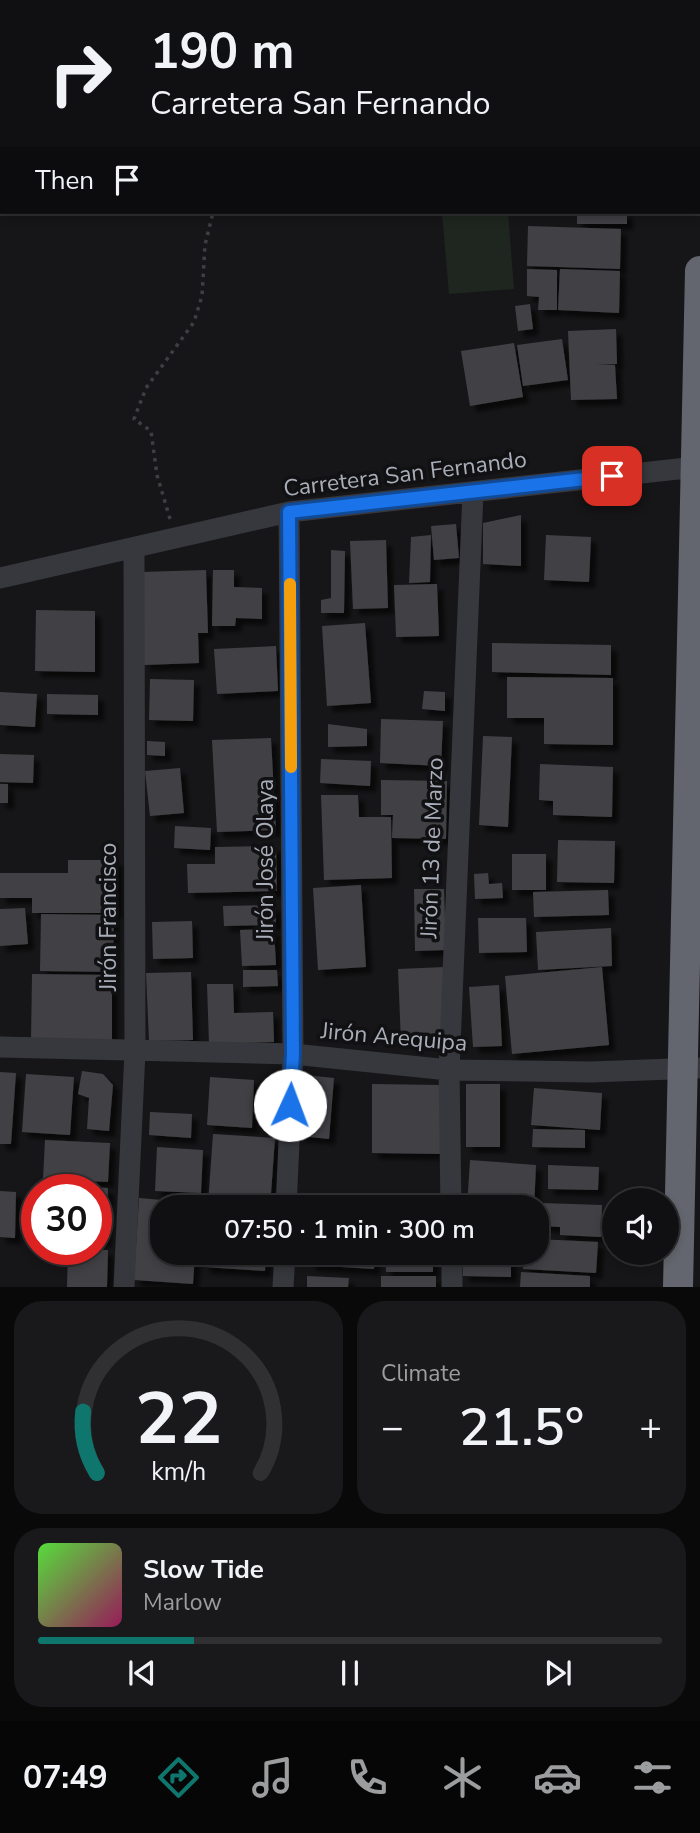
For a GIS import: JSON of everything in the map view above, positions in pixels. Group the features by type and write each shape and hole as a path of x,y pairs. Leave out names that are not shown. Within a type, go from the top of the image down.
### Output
{"highway":[{"path":"678,1287 691,1068 700,271"}],"street":[{"name":"Carretera San Fernando","path":"0,579 289,512 696,467"},
{"name":"Jirón 13 de Marzo","path":"451,1195 449,1070 473,492"},
{"name":"Jirón José Olaya","path":"287,1195 293,1054 289,512"},
{"name":"Jirón Francisco","path":"124,1287 135,1051 135,548"},
{"name":"Jirón Arequipa","path":"0,1047 293,1054 449,1070 591,1072 691,1068"},
{"path":"283,1287 284,1265"},
{"path":"452,1265 452,1287"}],"path":[{"path":"176,538 157,475 151,431 134,419 146,388 194,321 202,296 205,245 213,214"}],"shaded area":[{"path":"442,214 508,214 514,289 449,294"}],"building":[{"path":"577,214 627,214 627,224 577,224"},
{"path":"528,226 621,229 620,269 527,266"},
{"path":"527,269 557,270 557,310 538,310 539,297 527,296"},
{"path":"560,269 620,271 619,313 558,310"},
{"path":"530,304 533,329 518,331 515,306"},
{"path":"616,329 617,364 596,365 615,365 617,399 571,400 568,331"},
{"path":"562,339 568,380 523,386 517,345"},
{"path":"514,343 523,397 470,406 461,351"},
{"path":"521,515 521,566 483,564 483,523"},
{"path":"456,524 459,558 434,560 431,526"},
{"path":"431,535 430,582 409,583 411,537"},
{"path":"546,535 591,537 589,582 544,580"},
{"path":"386,540 388,608 353,609 350,541"},
{"path":"331,550 345,551 344,613 321,613 321,600 331,598"},
{"path":"206,570 208,633 198,633 199,663 144,665 141,572"},
{"path":"213,570 234,570 234,587 262,588 262,619 236,618 235,626 212,626"},
{"path":"437,584 439,636 396,637 394,585"},
{"path":"36,610 95,611 95,672 35,671"},
{"path":"365,623 371,703 327,706 322,626"},
{"path":"492,643 611,645 611,675 492,672"},
{"path":"276,646 278,691 217,694 214,649"},
{"path":"507,677 613,678 613,745 544,744 544,718 507,718"},
{"path":"150,679 194,680 193,721 149,720"},
{"path":"424,691 445,692 445,711 422,709"},
{"path":"0,692 37,694 35,727 0,725"},
{"path":"47,694 98,695 98,715 47,714"},
{"path":"381,719 443,721 441,766 380,763"},
{"path":"328,724 367,729 367,746 328,747"},
{"path":"483,736 512,737 508,827 479,825"},
{"path":"271,738 276,830 217,832 212,740"},
{"path":"147,741 165,742 165,756 147,755"},
{"path":"0,754 34,755 33,783 0,782"},
{"path":"321,759 371,761 370,786 320,783"},
{"path":"540,764 613,767 612,817 553,815 553,801 539,800"},
{"path":"180,768 184,813 150,816 145,771"},
{"path":"381,780 447,781 446,839 392,838 393,815 381,815"},
{"path":"0,784 8,784 8,803 0,803"},
{"path":"321,795 358,795 359,817 391,817 392,878 324,880"},
{"path":"175,826 211,828 210,850 174,848"},
{"path":"558,840 615,841 614,883 557,882"},
{"path":"276,846 277,891 188,893 187,864 215,864 215,847"},
{"path":"512,854 546,854 546,890 512,890"},
{"path":"68,860 117,860 117,913 32,913 32,898 0,898 0,873 68,873"},
{"path":"488,873 489,884 502,883 503,898 475,899 474,874"},
{"path":"361,885 366,967 318,970 313,888"},
{"path":"414,889 444,889 446,950 415,951"},
{"path":"608,890 609,915 534,917 533,892"},
{"path":"275,905 276,925 224,926 223,906"},
{"path":"25,908 28,944 0,946 0,909"},
{"path":"41,914 114,915 113,972 40,971"},
{"path":"478,918 526,918 527,952 479,953"},
{"path":"192,921 193,958 153,959 152,922"},
{"path":"611,928 612,966 538,970 536,932"},
{"path":"274,929 276,965 242,966 240,930"},
{"path":"445,967 447,1040 401,1042 398,969"},
{"path":"602,967 609,1045 512,1054 505,976"},
{"path":"243,970 277,970 278,986 243,987"},
{"path":"191,972 193,1040 149,1041 146,973"},
{"path":"32,974 112,975 112,1043 31,1041"},
{"path":"207,984 233,984 234,1013 273,1012 274,1042 209,1044"},
{"path":"499,985 502,1046 473,1047 469,987"},
{"path":"82,1071 103,1074 113,1085 109,1131 87,1129 89,1098 78,1094"},
{"path":"0,1072 16,1073 11,1144 0,1144"},
{"path":"26,1074 74,1077 70,1135 22,1132"},
{"path":"305,1075 334,1078 329,1139 300,1136"},
{"path":"210,1077 254,1080 252,1128 207,1125"},
{"path":"372,1084 442,1085 442,1154 372,1153"},
{"path":"466,1084 500,1084 500,1147 466,1147"},
{"path":"534,1088 602,1093 600,1130 531,1125"},
{"path":"150,1112 192,1114 191,1138 149,1135"},
{"path":"533,1129 585,1130 585,1148 532,1147"},
{"path":"213,1134 275,1138 271,1195 209,1195"},
{"path":"45,1140 110,1143 108,1174 43,1174"},
{"path":"157,1147 203,1150 201,1193 155,1191"},
{"path":"470,1160 536,1165 535,1195 468,1195"},
{"path":"548,1165 599,1167 598,1190 548,1189"},
{"path":"0,1191 16,1192 15,1238 0,1237"},
{"path":"313,1193 346,1195 313,1195"},
{"path":"139,1198 150,1199 150,1265 194,1265 193,1284 134,1280"},
{"path":"549,1203 602,1205 601,1237 560,1235 560,1227 549,1226"},
{"path":"549,1240 598,1242 596,1273 523,1269 523,1265 549,1265"},
{"path":"68,1265 108,1265 107,1287 67,1287"},
{"path":"204,1265 265,1265 265,1271"},
{"path":"309,1265 374,1265 374,1269"},
{"path":"386,1265 433,1265 433,1272 386,1272"},
{"path":"463,1265 511,1265 511,1277 463,1276"},
{"path":"521,1272 590,1276 590,1287 520,1287"},
{"path":"307,1276 349,1278 348,1287 307,1287"},
{"path":"381,1276 436,1276 436,1287 381,1287"}],"slow traffic":[{"path":"290,584 291,767"}],"route":[{"path":"290,1105 293,1054 289,512 612,476"}]}
